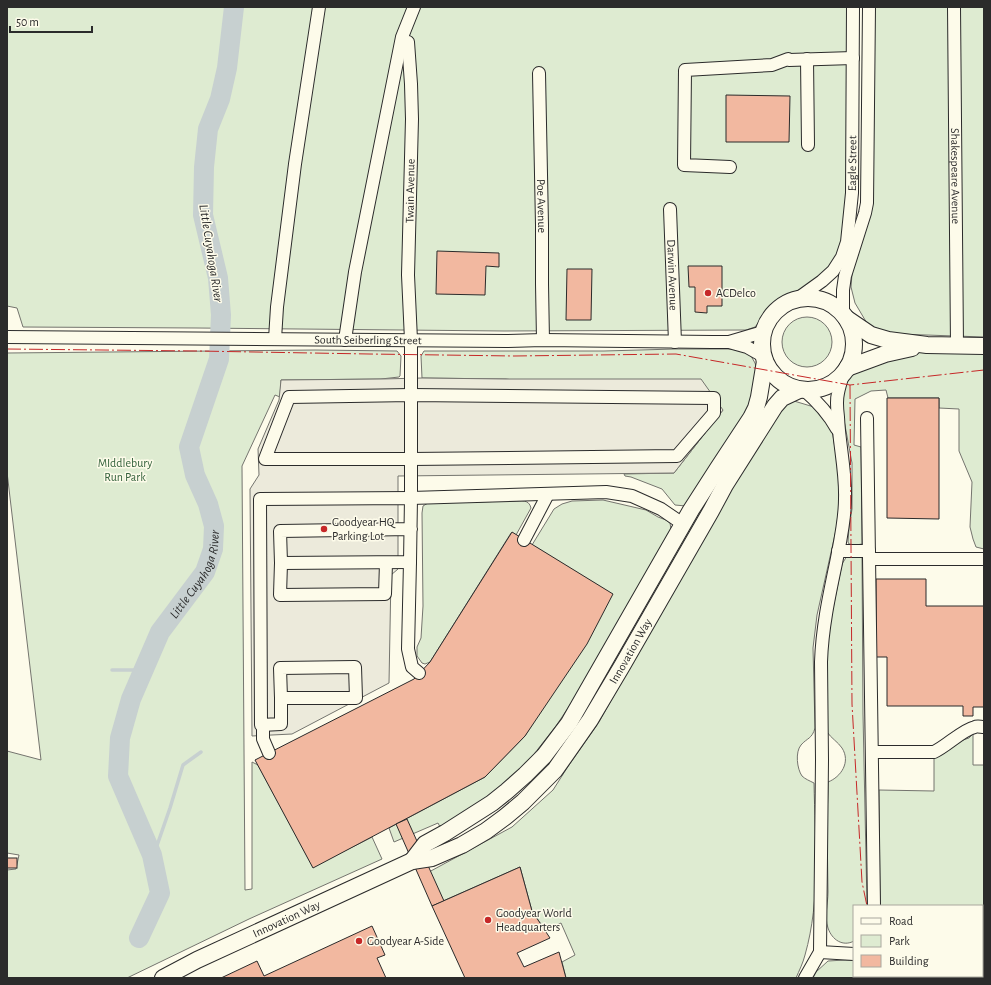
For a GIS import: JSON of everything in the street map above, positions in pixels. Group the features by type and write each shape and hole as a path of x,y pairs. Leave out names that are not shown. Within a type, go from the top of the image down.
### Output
{"main road":[{"path":"927,345 885,354 845,372 837,380 823,388 815,390 791,388 778,380 772,374 764,359 762,346 763,332 768,321 776,311 797,299 810,298 824,301 835,307 865,332 875,337 927,345 984,346"},
{"path":"844,316 851,329 854,342 852,356 845,372"},
{"name":"Innovation Way","path":"412,861 425,844 492,803 525,776 544,756 568,723 683,524 751,418 759,397 764,359"},
{"name":"Innovation Way","path":"163,978 197,960 412,861 432,858 462,845 486,831 523,802 555,770 590,720 725,485 767,417 779,400 802,390"}],"street":[{"path":"275,339 277,307 295,164 319,7"},
{"path":"345,340 355,272 402,37 414,7"},
{"name":"Eagle Street","path":"797,299 833,271 842,257 847,242 852,193 853,7"},
{"name":"Eagle Street","path":"844,316 843,290 845,276 867,203 869,7"},
{"name":"Shakespeare Avenue","path":"954,7 957,345"},
{"name":"Twain Avenue","path":"408,42 412,112 408,275 411,340 411,530 408,649 412,666 419,673"},
{"path":"730,167 684,166 685,70 772,65 788,59 853,58"},
{"path":"807,59 808,145"},
{"name":"Poe Avenue","path":"539,73 543,340"},
{"name":"Darwin Avenue","path":"670,209 675,342"},
{"name":"South Seiberling Street","path":"7,337 729,342 763,332"},
{"name":"South Seiberling Street","path":"729,342 747,348 764,359"},
{"path":"805,978 820,952 822,760 821,656 826,613 843,527 846,498 845,474 838,433 837,398 845,372"},
{"path":"802,390 816,400 827,413 838,433"},
{"path":"411,395 714,398 714,413 677,456 411,459 265,459 289,397 411,395"},
{"path":"867,418 874,905"},
{"path":"269,753 263,739 263,725 261,725 260,499 411,498 606,492 632,496 661,509 683,524"},
{"path":"524,540 548,494"},
{"path":"386,562 385,594 280,595 280,531 411,530"},
{"path":"838,551 870,555 984,559"},
{"path":"281,563 410,562"},
{"path":"263,725 281,724 280,668 355,667 356,698 281,698"},
{"path":"872,752 934,752 966,730 974,727 984,727"},
{"path":"820,952 853,954"}],"green space":[{"path":"7,7 848,7 847,190 841,249 832,269 819,280 795,293 781,298 773,305 755,327 746,330 504,331 23,327 17,308 7,306"},
{"path":"872,7 984,7 984,337 897,334 882,332 868,325 855,303 851,287 853,261 872,200"},
{"path":"802,317 812,317 825,324 832,337 832,347 825,360 812,367 802,367 793,363 786,356 782,347 782,337 786,328 793,321"},
{"path":"731,349 743,351 751,356 758,373 751,412 686,506 675,505 662,489 625,476 624,474 674,473 723,410 506,379 422,378 421,356 424,351 604,351"},
{"name":"MIddlebury Run Park","path":"315,350 397,351 401,356 400,376 381,379 281,380 280,397 275,395 242,466 245,890 252,889 252,762 258,765 313,867 372,837 382,859 249,919 127,978 7,978 7,870 16,869 19,855 7,853 7,751 41,760 7,472 7,353"},
{"path":"984,350 984,549 976,547 970,527 972,482 959,451 959,409 939,408 939,398 888,398 886,390 871,391 855,399 854,445 861,447 862,544 849,544 849,528 852,509 852,463 841,404 845,383 853,372 902,351"},
{"path":"794,401 814,407 820,411 832,430 839,475 839,509 836,530 817,615 813,648 815,728 811,736 799,748 797,756 800,773 806,779 814,783 816,848 813,913 810,934 802,964 796,978 566,978 562,962 575,955 561,923 545,930 532,911 520,867 443,901 429,872 512,827 553,790 599,722 758,439 786,404"},
{"path":"603,500 646,510 670,523 671,529 584,684 556,726 527,763 493,794 441,829 438,823 394,842 389,828 485,777 525,736 612,594 532,545 554,509 562,504 572,501"},
{"path":"527,502 531,508 516,535 511,533 430,662 425,664 422,663 417,656 417,647 421,638 423,606 423,506 428,503"},
{"path":"847,556 862,556 863,714 867,905 853,905 853,942 850,943 842,943 832,936 826,919 828,892 828,782 833,780 841,773 845,764 845,753 839,744 827,732 828,633 842,564"},
{"path":"973,734 973,765 984,765 984,953 983,905 880,905 879,790 934,791 934,758 960,741 969,738"},
{"path":"853,960 853,977 983,977 983,970 984,978 813,978 816,972 828,961"}],"shaded area":[{"name":"Goodyear HQ Parking Lot","path":"422,378 701,379 723,410 674,473 398,476 398,569 391,575 389,683 292,734 252,736 250,489 259,475 258,449 279,400 281,380"}],"building":[{"path":"726,95 790,96 789,142 726,142"},
{"path":"437,251 499,253 499,267 486,266 485,295 436,294"},
{"path":"688,266 722,266 722,306 707,306 707,313 695,312 695,287 689,287"},
{"path":"567,269 592,269 591,320 566,320"},
{"path":"887,398 939,398 939,519 887,518"},
{"path":"512,532 613,594 587,644 525,736 485,777 313,868 255,760 414,679 430,662"},
{"path":"876,579 926,579 926,606 984,606 984,707 973,707 973,716 963,716 963,706 887,706 887,657 876,657"},
{"path":"407,819 444,901 432,906 396,824"},
{"path":"7,858 17,858 17,868 7,868"},
{"name":"Goodyear World Headquarters","path":"520,867 532,911 550,938 517,953 524,967 559,952 566,978 465,978 432,906"},
{"name":"Goodyear A-Side","path":"372,926 385,955 377,958 386,978 221,978 257,961 264,976"}],"waterway":[{"name":"Little Cuyahoga River","path":"139,938 160,893 152,855 118,776 120,738 131,699 160,632 205,572 213,549 214,526 208,504 195,475 189,447 219,359 221,315 218,278 203,215 204,167 208,129 220,99 227,68 234,7"},
{"path":"112,670 143,670"},
{"path":"153,857 183,765 201,752"}],"power":[{"path":"7,349 514,356 676,354 850,385 984,370"},
{"path":"850,385 852,704 862,882 867,905"}],"place":[{"name":"ACDelco","path":"708,293"},
{"name":"Goodyear HQ Parking Lot","path":"324,529"},
{"name":"Goodyear World Headquarters","path":"488,920"},
{"name":"Goodyear A-Side","path":"359,941"}]}
